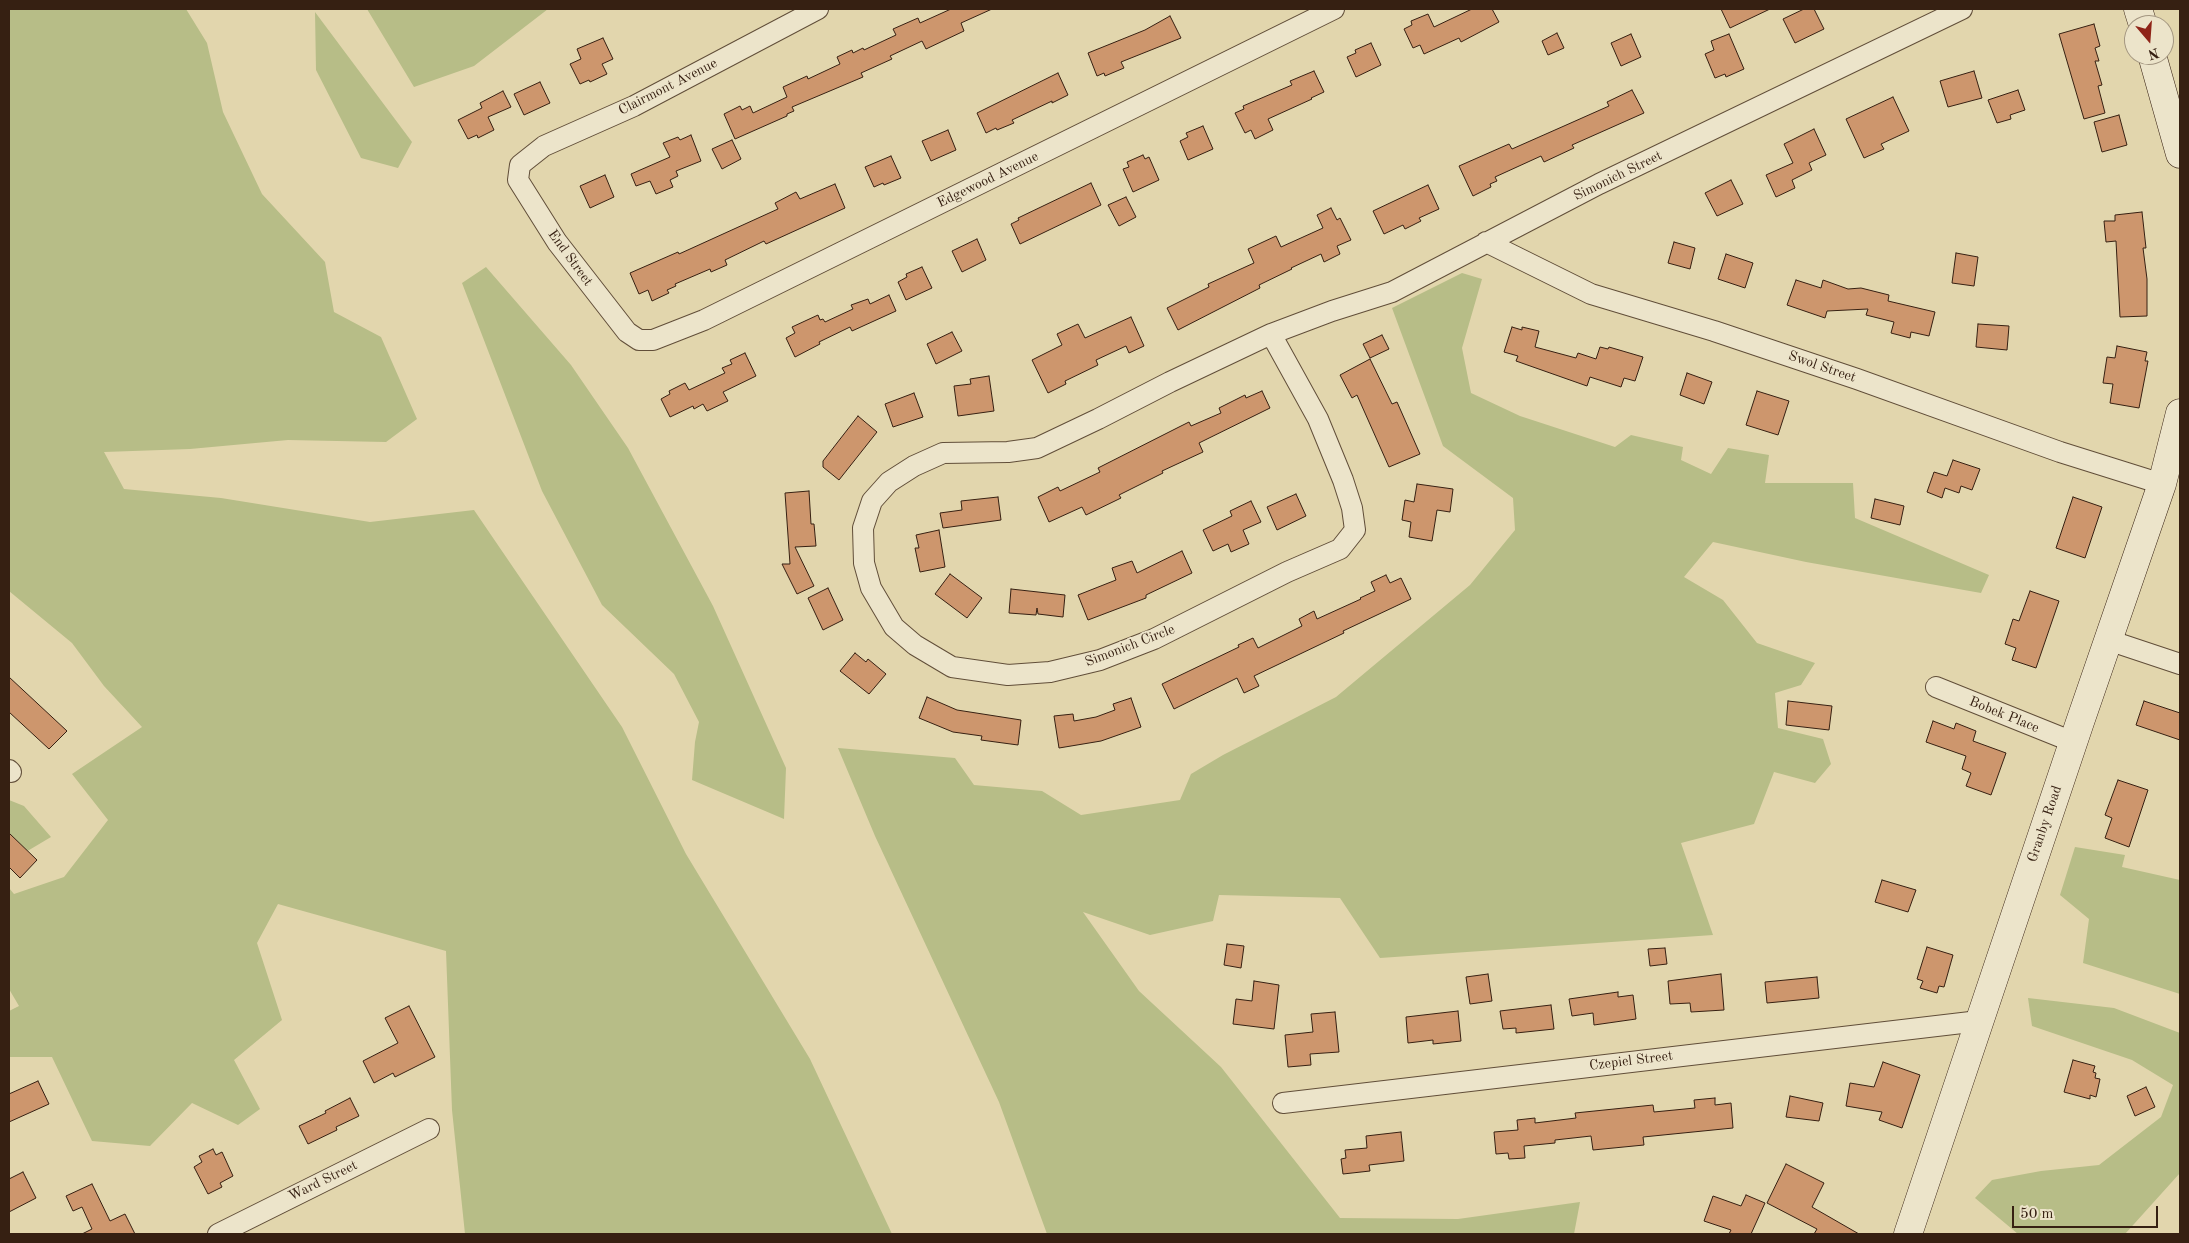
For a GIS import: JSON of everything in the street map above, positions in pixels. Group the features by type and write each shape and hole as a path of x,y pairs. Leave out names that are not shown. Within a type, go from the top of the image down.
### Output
{"main road":[{"path":"2155,65 2180,154"},
{"name":"Granby Road","path":"1908,1234 2073,742 2162,484 2180,413"}],"street":[{"name":"Edgewood Avenue","path":"639,340 653,340 704,320 1334,9"},
{"name":"Simonich Street","path":"1272,334 1332,311 1392,292 1599,184 1962,9"},
{"name":"Clairmont Avenue","path":"520,165 544,146 634,106 808,11"},
{"name":"End Street","path":"520,165 518,180 557,242 627,332 639,340"},
{"name":"Swol Street","path":"1486,242 1591,294 1714,331 1848,376 2060,452 2162,484"},
{"name":"Simonich Circle","path":"1272,334 1318,419 1346,489 1352,508 1355,530 1340,549 1287,572 1154,639 1100,660 1050,672 1008,675 952,667 915,645 894,627 871,588 864,563 863,528 872,501 889,482 914,466 943,453 1008,452 1036,448 1272,334"},
{"path":"2108,640 2180,664"},
{"name":"Bobek Place","path":"1936,687 2073,742"},
{"name":"Czepiel Street","path":"1282,1103 1979,1021"},
{"name":"Ward Street","path":"218,1234 429,1129"}],"green space":[{"path":"9,9 186,9 207,43 223,112 262,194 325,262 334,312 381,337 417,419 386,442 288,440 190,449 104,452 124,489 221,498 370,522 474,510 622,727 686,854 810,1059 892,1234 465,1234 452,1110 446,951 278,904 257,943 282,1020 234,1060 260,1109 238,1125 192,1103 150,1146 92,1141 52,1057 9,1057 9,1011 19,1006 9,989 9,888 14,894 64,877 108,820 72,774 142,727 104,686 72,643 9,591"},
{"path":"367,9 548,9 474,66 414,87"},
{"path":"315,12 412,142 398,168 361,158 316,70"},
{"path":"486,267 571,365 628,448 713,606 786,768 784,819 692,780 695,742 699,722 674,674 602,605 542,491 462,283"},
{"path":"1462,273 1482,279 1462,348 1471,393 1520,416 1615,447 1631,435 1683,447 1681,460 1711,474 1728,448 1769,455 1765,483 1853,483 1855,518 1989,575 1981,593 1806,562 1713,542 1684,577 1723,600 1757,643 1815,663 1801,685 1775,693 1778,728 1823,739 1831,764 1815,783 1774,772 1754,824 1681,843 1713,935 1380,958 1340,898 1219,895 1213,921 1150,935 1083,912 1139,991 1221,1067 1340,1218 1458,1219 1580,1202 1574,1234 1047,1234 999,1102 875,836 838,748 955,758 974,785 1042,791 1081,815 1180,800 1191,774 1223,755 1336,697 1470,585 1515,530 1513,498 1443,446 1392,308"},
{"path":"9,800 24,806 51,837 9,862"},
{"path":"2075,847 2125,855 2122,867 2180,880 2180,994 2083,963 2089,919 2060,895"},
{"path":"2028,998 2114,1008 2180,1033 2180,1173 2125,1234 2018,1234 1975,1198 1992,1180 2041,1171 2099,1165 2161,1117 2173,1085 2132,1060 2032,1026"}],"building":[{"path":"951,9 992,9 961,23 964,31 926,49 922,41 890,56 892,59 861,73 863,77 792,107 794,111 787,114 787,116 735,139 724,114 740,106 742,110 750,106 753,113 787,97 783,87 807,76 808,79 840,64 837,57 852,50 853,53 863,48 864,50 896,35 893,29 918,18 920,23"},
{"path":"1472,9 1492,9 1499,22 1461,42 1459,38 1424,54 1420,45 1413,48 1404,29 1412,25 1411,21 1428,14 1434,27"},
{"path":"1721,9 1770,9 1730,28"},
{"path":"1804,9 1814,9 1824,29 1795,43 1783,19"},
{"path":"1170,16 1181,38 1121,62 1124,68 1105,76 1104,73 1097,76 1088,53 1145,30"},
{"path":"2094,24 2100,46 2095,48 2099,61 2095,61 2102,85 2098,86 2105,113 2084,119 2059,34"},
{"path":"1557,33 1564,48 1548,55 1542,41"},
{"path":"1631,34 1641,57 1621,66 1611,43"},
{"path":"1729,34 1744,69 1726,77 1725,74 1715,78 1705,54 1714,50 1711,41"},
{"path":"603,38 613,59 602,64 607,74 590,82 589,80 580,84 570,64 581,59 577,49"},
{"path":"1371,43 1381,65 1356,77 1347,57 1356,53 1355,50"},
{"path":"1314,71 1324,92 1268,119 1273,130 1255,139 1251,130 1245,133 1235,113 1244,109 1243,106 1292,85 1290,81"},
{"path":"1974,71 1982,98 1948,107 1940,81"},
{"path":"1058,73 1068,95 1012,120 1014,123 986,133 977,113"},
{"path":"540,82 550,103 524,115 514,94"},
{"path":"1632,90 1644,113 1572,145 1574,148 1544,162 1541,156 1495,177 1497,181 1490,184 1491,187 1473,196 1459,166 1509,144 1512,149 1609,106 1607,102"},
{"path":"2018,90 2025,110 2010,115 2011,119 1997,123 1988,100"},
{"path":"503,91 511,107 488,117 494,130 478,138 477,135 468,139 458,120 482,108 480,103"},
{"path":"1893,97 1909,131 1881,144 1884,149 1864,158 1846,119"},
{"path":"2119,115 2127,145 2102,152 2094,122"},
{"path":"1203,126 1213,149 1188,160 1180,141 1188,137 1186,133"},
{"path":"1814,129 1826,155 1809,163 1812,170 1792,180 1795,188 1776,197 1766,175 1793,163 1784,144"},
{"path":"948,130 956,150 931,161 922,141"},
{"path":"691,135 701,161 676,171 678,176 670,180 673,187 656,194 650,181 636,186 631,174 670,157 663,143 678,137 680,140"},
{"path":"732,140 741,159 722,169 712,149"},
{"path":"1143,155 1145,159 1149,157 1159,180 1133,192 1123,169 1129,167 1127,162"},
{"path":"891,156 901,178 874,187 865,167"},
{"path":"605,175 614,197 590,208 580,186"},
{"path":"1731,180 1743,204 1717,216 1705,193"},
{"path":"1091,183 1101,205 1020,244 1011,224 1019,220 1018,218"},
{"path":"835,184 845,208 766,244 764,241 725,260 727,265 711,272 710,269 675,284 676,286 667,290 669,293 652,301 648,290 639,294 630,273 678,252 679,254 778,209 775,203 796,192 800,199"},
{"path":"1428,185 1439,209 1419,218 1421,221 1405,229 1403,225 1384,234 1373,211"},
{"path":"1126,197 1136,217 1119,226 1108,205"},
{"path":"1331,208 1337,220 1340,218 1351,240 1337,246 1340,254 1324,262 1321,254 1291,268 1259,285 1260,288 1178,330 1167,308 1209,287 1208,284 1254,263 1248,249 1276,236 1281,247 1323,228 1317,215"},
{"path":"2142,212 2146,248 2143,248 2147,279 2147,316 2120,317 2116,241 2106,242 2104,221 2115,221 2115,215"},
{"path":"977,239 986,260 962,272 952,251"},
{"path":"1674,242 1695,248 1690,269 1668,263"},
{"path":"1956,253 1978,257 1974,286 1952,283"},
{"path":"1726,254 1753,263 1745,288 1718,279"},
{"path":"922,267 932,288 906,300 898,282 907,277 906,274"},
{"path":"1796,280 1821,288 1823,280 1848,289 1861,288 1889,295 1888,301 1935,312 1929,336 1911,332 1910,338 1891,333 1894,322 1866,315 1868,309 1827,311 1825,318 1787,305"},
{"path":"889,295 896,311 852,331 850,327 819,342 820,344 795,357 786,338 795,333 792,327 818,315 820,320 823,319 825,322 853,309 851,305 868,299 870,304"},
{"path":"1131,317 1144,346 1129,353 1126,346 1096,360 1098,365 1065,381 1066,384 1048,393 1032,360 1062,345 1057,334 1078,324 1085,338"},
{"path":"1978,324 2009,326 2007,350 1976,347"},
{"path":"1512,327 1522,330 1522,327 1539,331 1535,347 1576,358 1578,353 1596,359 1600,347 1608,349 1609,347 1643,357 1635,381 1624,378 1621,387 1590,377 1587,386 1516,361 1518,356 1504,352"},
{"path":"952,332 962,351 936,364 927,344"},
{"path":"1382,335 1389,349 1370,358 1363,344"},
{"path":"2117,346 2147,352 2145,361 2148,361 2139,408 2110,403 2113,384 2103,383 2107,357 2115,358"},
{"path":"745,353 756,376 723,392 728,401 707,411 703,404 694,409 693,406 670,417 661,399 670,394 669,391 685,383 689,390 725,373 722,368 732,364 730,360"},
{"path":"1370,359 1392,404 1397,402 1420,454 1389,467 1357,395 1352,398 1340,375"},
{"path":"1687,373 1712,382 1704,404 1680,395"},
{"path":"989,376 994,411 958,416 954,386 971,384 970,379"},
{"path":"1262,391 1270,408 1199,443 1203,452 1162,471 1163,473 1119,495 1121,498 1086,515 1082,507 1049,522 1038,497 1058,487 1060,491 1100,472 1098,468 1189,422 1191,426 1221,413 1219,408 1245,395 1246,398"},
{"path":"1757,391 1789,401 1778,435 1746,425"},
{"path":"914,393 923,417 893,427 885,404"},
{"path":"858,416 877,432 839,480 823,467 823,461"},
{"path":"1953,460 1980,469 1972,490 1961,486 1959,493 1945,488 1942,498 1927,492 1934,472 1947,476"},
{"path":"1417,484 1453,489 1450,512 1437,510 1432,541 1409,537 1411,522 1402,520 1405,500 1414,502"},
{"path":"809,491 811,524 814,524 816,546 795,547 814,586 797,594 782,564 790,564 785,493"},
{"path":"1296,494 1306,516 1277,530 1267,507"},
{"path":"998,497 1001,520 943,528 940,513 962,510 961,501"},
{"path":"2073,497 2102,507 2085,558 2056,548"},
{"path":"1875,499 1904,506 1900,525 1871,518"},
{"path":"1251,501 1261,522 1243,530 1249,544 1231,552 1228,544 1213,551 1203,530 1232,516 1230,511"},
{"path":"939,530 945,567 920,572 915,548 919,548 916,535"},
{"path":"1182,551 1192,573 1146,595 1146,598 1088,620 1078,595 1116,580 1112,568 1132,561 1137,573"},
{"path":"950,574 982,598 967,618 935,594"},
{"path":"1386,575 1390,583 1401,578 1411,599 1254,676 1259,686 1244,693 1237,678 1174,709 1162,684 1239,647 1238,645 1253,638 1258,648 1302,626 1299,619 1314,611 1317,619 1361,599 1375,591 1371,582"},
{"path":"828,588 843,620 823,630 808,598"},
{"path":"1011,589 1065,595 1063,617 1038,614 1037,608 1036,615 1009,613"},
{"path":"2030,591 2059,601 2036,668 2012,660 2016,648 2005,644 2013,619 2019,621"},
{"path":"855,653 866,662 868,659 886,674 869,694 840,671"},
{"path":"9,677 67,731 49,749 9,712"},
{"path":"927,697 957,710 1021,720 1018,745 981,740 982,736 953,732 919,718"},
{"path":"1131,698 1141,727 1101,741 1059,748 1054,716 1073,714 1074,721 1096,717 1115,710 1113,704"},
{"path":"1788,701 1832,706 1829,730 1786,725"},
{"path":"2144,701 2180,713 2180,740 2136,725"},
{"path":"1933,721 1954,729 1956,723 1976,731 1973,741 2006,753 1991,795 1966,786 1971,773 1962,769 1966,756 1926,742"},
{"path":"2118,780 2148,790 2129,847 2105,838 2112,818 2105,815"},
{"path":"9,833 37,860 20,878 9,867"},
{"path":"1882,880 1916,890 1908,912 1875,902"},
{"path":"1227,944 1244,946 1241,968 1224,965"},
{"path":"1927,947 1953,955 1944,987 1939,986 1937,993 1920,988 1923,981 1917,979"},
{"path":"1665,948 1667,964 1650,966 1648,949"},
{"path":"1488,974 1492,1001 1470,1004 1466,977"},
{"path":"1721,974 1724,1010 1691,1012 1690,1003 1670,1004 1668,981"},
{"path":"1817,977 1819,998 1767,1003 1765,982"},
{"path":"1254,981 1279,985 1274,1029 1233,1024 1236,999 1252,1001"},
{"path":"1618,992 1618,997 1633,995 1636,1019 1594,1025 1593,1013 1572,1016 1569,999"},
{"path":"1551,1005 1554,1029 1516,1033 1516,1028 1503,1029 1500,1011"},
{"path":"409,1006 435,1057 395,1077 393,1073 374,1083 363,1061 398,1043 385,1018"},
{"path":"1458,1011 1461,1041 1433,1044 1433,1040 1408,1043 1406,1017"},
{"path":"1335,1012 1339,1052 1310,1054 1311,1065 1288,1067 1285,1035 1313,1032 1311,1014"},
{"path":"2073,1060 2095,1066 2093,1072 2096,1073 2095,1078 2100,1079 2096,1097 2090,1095 2090,1099 2064,1092"},
{"path":"1883,1062 1920,1075 1902,1128 1879,1120 1882,1112 1846,1106 1850,1083 1874,1087"},
{"path":"38,1081 49,1104 9,1122 9,1094"},
{"path":"2146,1087 2155,1107 2135,1116 2127,1096"},
{"path":"1790,1096 1823,1103 1819,1121 1786,1117"},
{"path":"350,1098 359,1116 336,1127 337,1130 308,1144 299,1126 326,1113 325,1111"},
{"path":"1715,1098 1715,1105 1731,1103 1733,1128 1643,1137 1644,1145 1593,1150 1591,1136 1555,1140 1555,1143 1524,1146 1525,1158 1509,1159 1508,1153 1496,1154 1494,1132 1518,1130 1517,1120 1535,1118 1535,1123 1576,1118 1575,1113 1653,1105 1654,1112 1695,1108 1694,1100"},
{"path":"1401,1132 1404,1161 1369,1165 1370,1171 1343,1174 1341,1159 1346,1158 1345,1150 1367,1148 1366,1136"},
{"path":"213,1149 216,1155 222,1152 233,1176 220,1183 222,1187 208,1194 194,1167 202,1162 199,1156"},
{"path":"1786,1164 1824,1183 1812,1207 1859,1234 1814,1234 1817,1229 1767,1203"},
{"path":"23,1172 36,1198 9,1212 9,1179"},
{"path":"92,1184 110,1221 125,1214 135,1234 82,1234 92,1229 82,1207 73,1211 66,1196"},
{"path":"1746,1195 1765,1203 1751,1234 1729,1234 1731,1230 1704,1221 1713,1196 1741,1206"}]}
